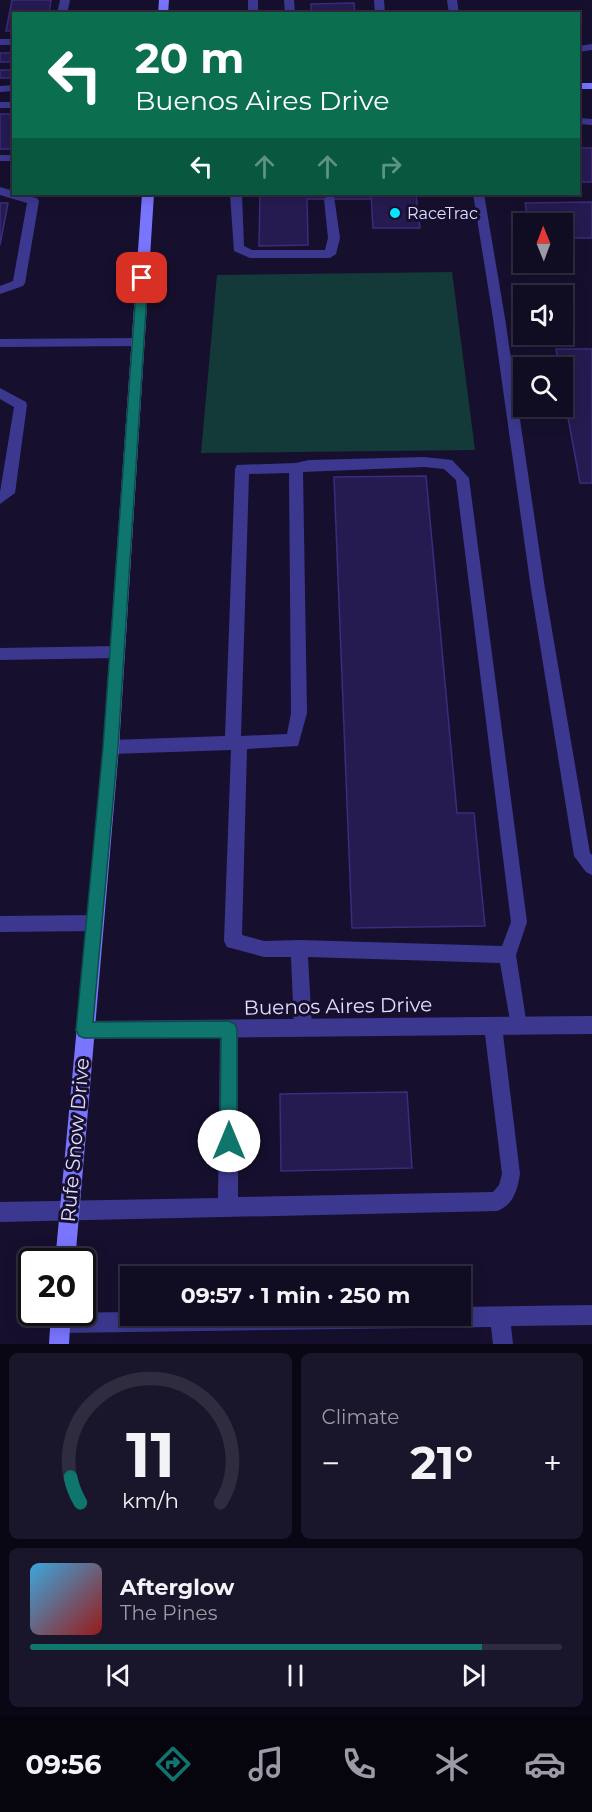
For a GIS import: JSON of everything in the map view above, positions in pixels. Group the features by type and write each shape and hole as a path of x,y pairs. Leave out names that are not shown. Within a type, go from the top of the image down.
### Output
{"main road":[{"name":"Rufe Snow Drive","path":"66,1248 111,747 148,195"},
{"path":"59,1344 60,1326"}],"street":[{"path":"0,290 20,283 33,201 13,195"},
{"path":"236,195 238,248 250,254 330,254 334,238 330,199"},
{"path":"478,195 582,856 592,867"},
{"path":"0,343 138,342"},
{"path":"0,393 21,405 8,493 0,499"},
{"path":"507,955 299,948 264,949 233,941 242,469 424,462 447,464 462,478 519,922 507,955 518,1026"},
{"path":"111,747 293,741 299,713 296,468"},
{"path":"0,654 117,652"},
{"path":"0,924 96,924"},
{"path":"299,948 303,1028"},
{"name":"Buenos Aires Drive","path":"84,1030 592,1025"},
{"path":"0,1212 497,1201 508,1190 511,1174 493,1026"},
{"path":"228,1207 229,1029"},
{"path":"96,1318 592,1315"},
{"path":"500,1316 503,1344"}],"green space":[{"path":"452,272 475,450 201,453 217,275"}],"building":[{"path":"12,0 51,0 49,12 12,12 12,31 6,31"},
{"path":"354,3 355,12 311,12 311,4"},
{"path":"0,53 12,53 12,62 0,62"},
{"path":"0,70 12,70 12,78 0,78"},
{"path":"0,114 12,114 12,149 0,149"},
{"path":"580,148 592,148 592,182 580,182"},
{"name":"RaceTrac","path":"260,195 371,195 371,199 307,199 308,245 259,246"},
{"name":"RaceTrac","path":"371,195 416,195 420,228 373,228"},
{"path":"592,202 592,238 573,238 573,213 527,213 525,203"},
{"path":"0,203 8,203 0,245"},
{"path":"556,349 592,349 592,483 580,483 568,417 573,417 573,357 557,357"},
{"path":"426,476 457,813 474,813 485,926 352,928 334,477"},
{"path":"407,1092 412,1168 281,1171 280,1094"}],"place":[{"name":"RaceTrac","path":"395,213"}],"route":[{"path":"142,278 111,747 96,924 84,1030 229,1029 229,1141"}]}
